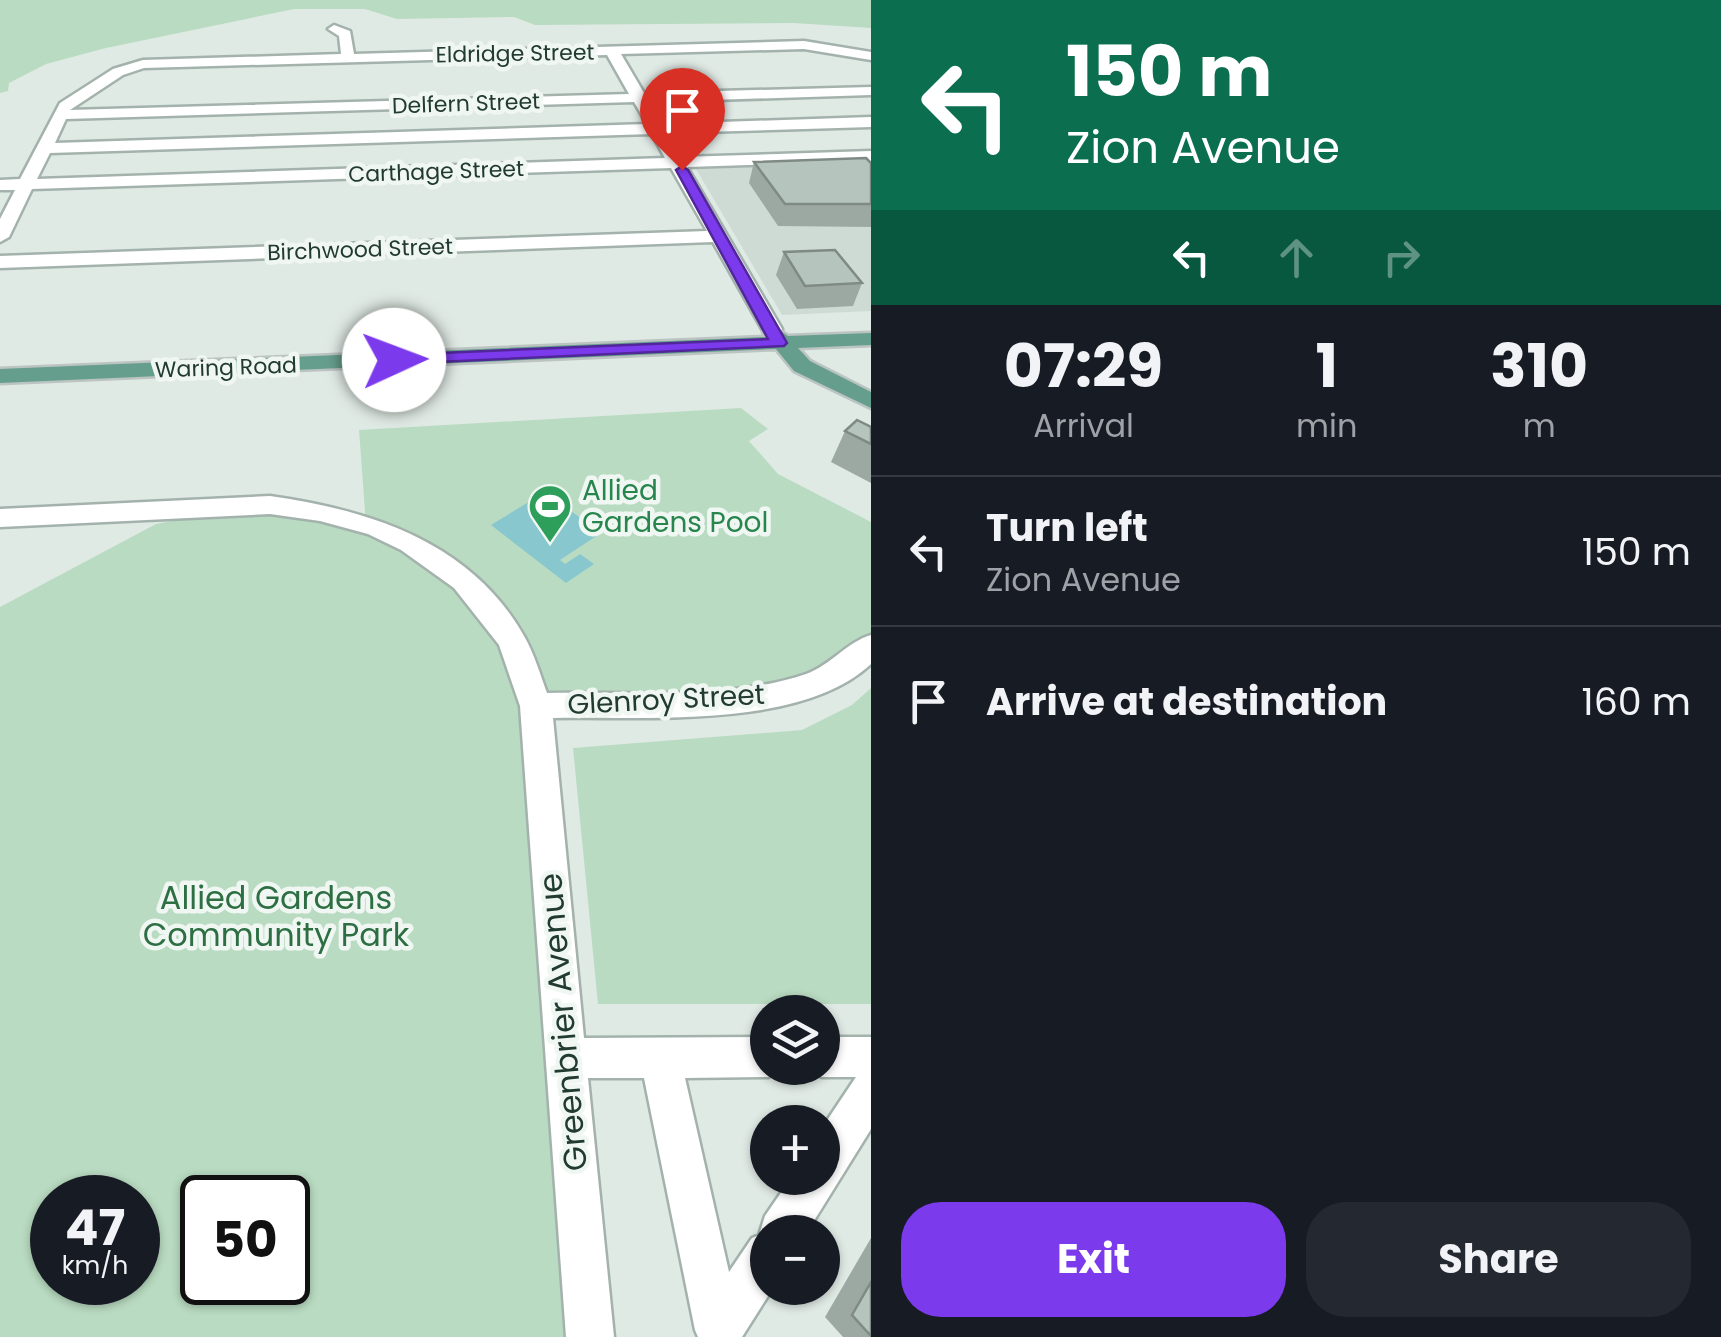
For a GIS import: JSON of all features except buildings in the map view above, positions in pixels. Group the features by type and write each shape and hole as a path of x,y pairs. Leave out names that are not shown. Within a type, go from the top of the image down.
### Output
{"main road":[{"name":"Waring Road","path":"0,376 775,336 871,325"},
{"name":"Waring Road","path":"0,362 775,336 871,339"},
{"path":"775,336 802,366 871,401"}],"street":[{"path":"334,29 344,34 348,57"},
{"name":"Eldridge Street","path":"60,115 75,96 118,72 158,63 804,45 871,56"},
{"path":"612,50 775,336"},
{"name":"Delfern Street","path":"60,115 871,90"},
{"path":"0,237 60,115"},
{"path":"45,148 871,122"},
{"name":"Carthage Street","path":"0,186 871,156"},
{"path":"728,178 871,174"},
{"name":"Birchwood Street","path":"0,262 720,236"},
{"name":"Glenroy Street","path":"0,518 270,505 321,512 377,528 410,542 464,581 512,640 536,706 758,696 800,689 835,675 871,646"},
{"name":"Greenbrier Avenue","path":"536,706 590,1337"},
{"path":"840,1057 871,1057"},
{"path":"566,1058 750,1058"},
{"path":"660,1058 720,1334"},
{"path":"840,1139 871,1091"},
{"path":"720,1334 750,1284"}],"shaded area":[{"path":"871,163 871,311 782,315 696,169"}],"green space":[{"path":"0,0 871,0 871,28 794,23 535,25 514,17 397,19 365,9 294,9 46,64 9,83 8,91 0,93"},
{"name":"Allied Gardens Community Park","path":"741,408 768,429 749,441 778,474 871,522 871,639 795,690 535,707 590,1337 0,1337 0,607 156,524 248,506 366,525 359,430"},
{"path":"871,688 871,1004 840,1004 840,995 750,995 750,1004 598,1004 573,748 802,730 852,705"}],"water":[{"name":"Allied Gardens Pool","path":"545,492 601,533 560,560 565,564 580,554 594,564 566,583 491,525"}],"place":[{"name":"Allied Gardens Pool","path":"550,544"}],"route":[{"path":"394,360 778,343 682,170"}]}
